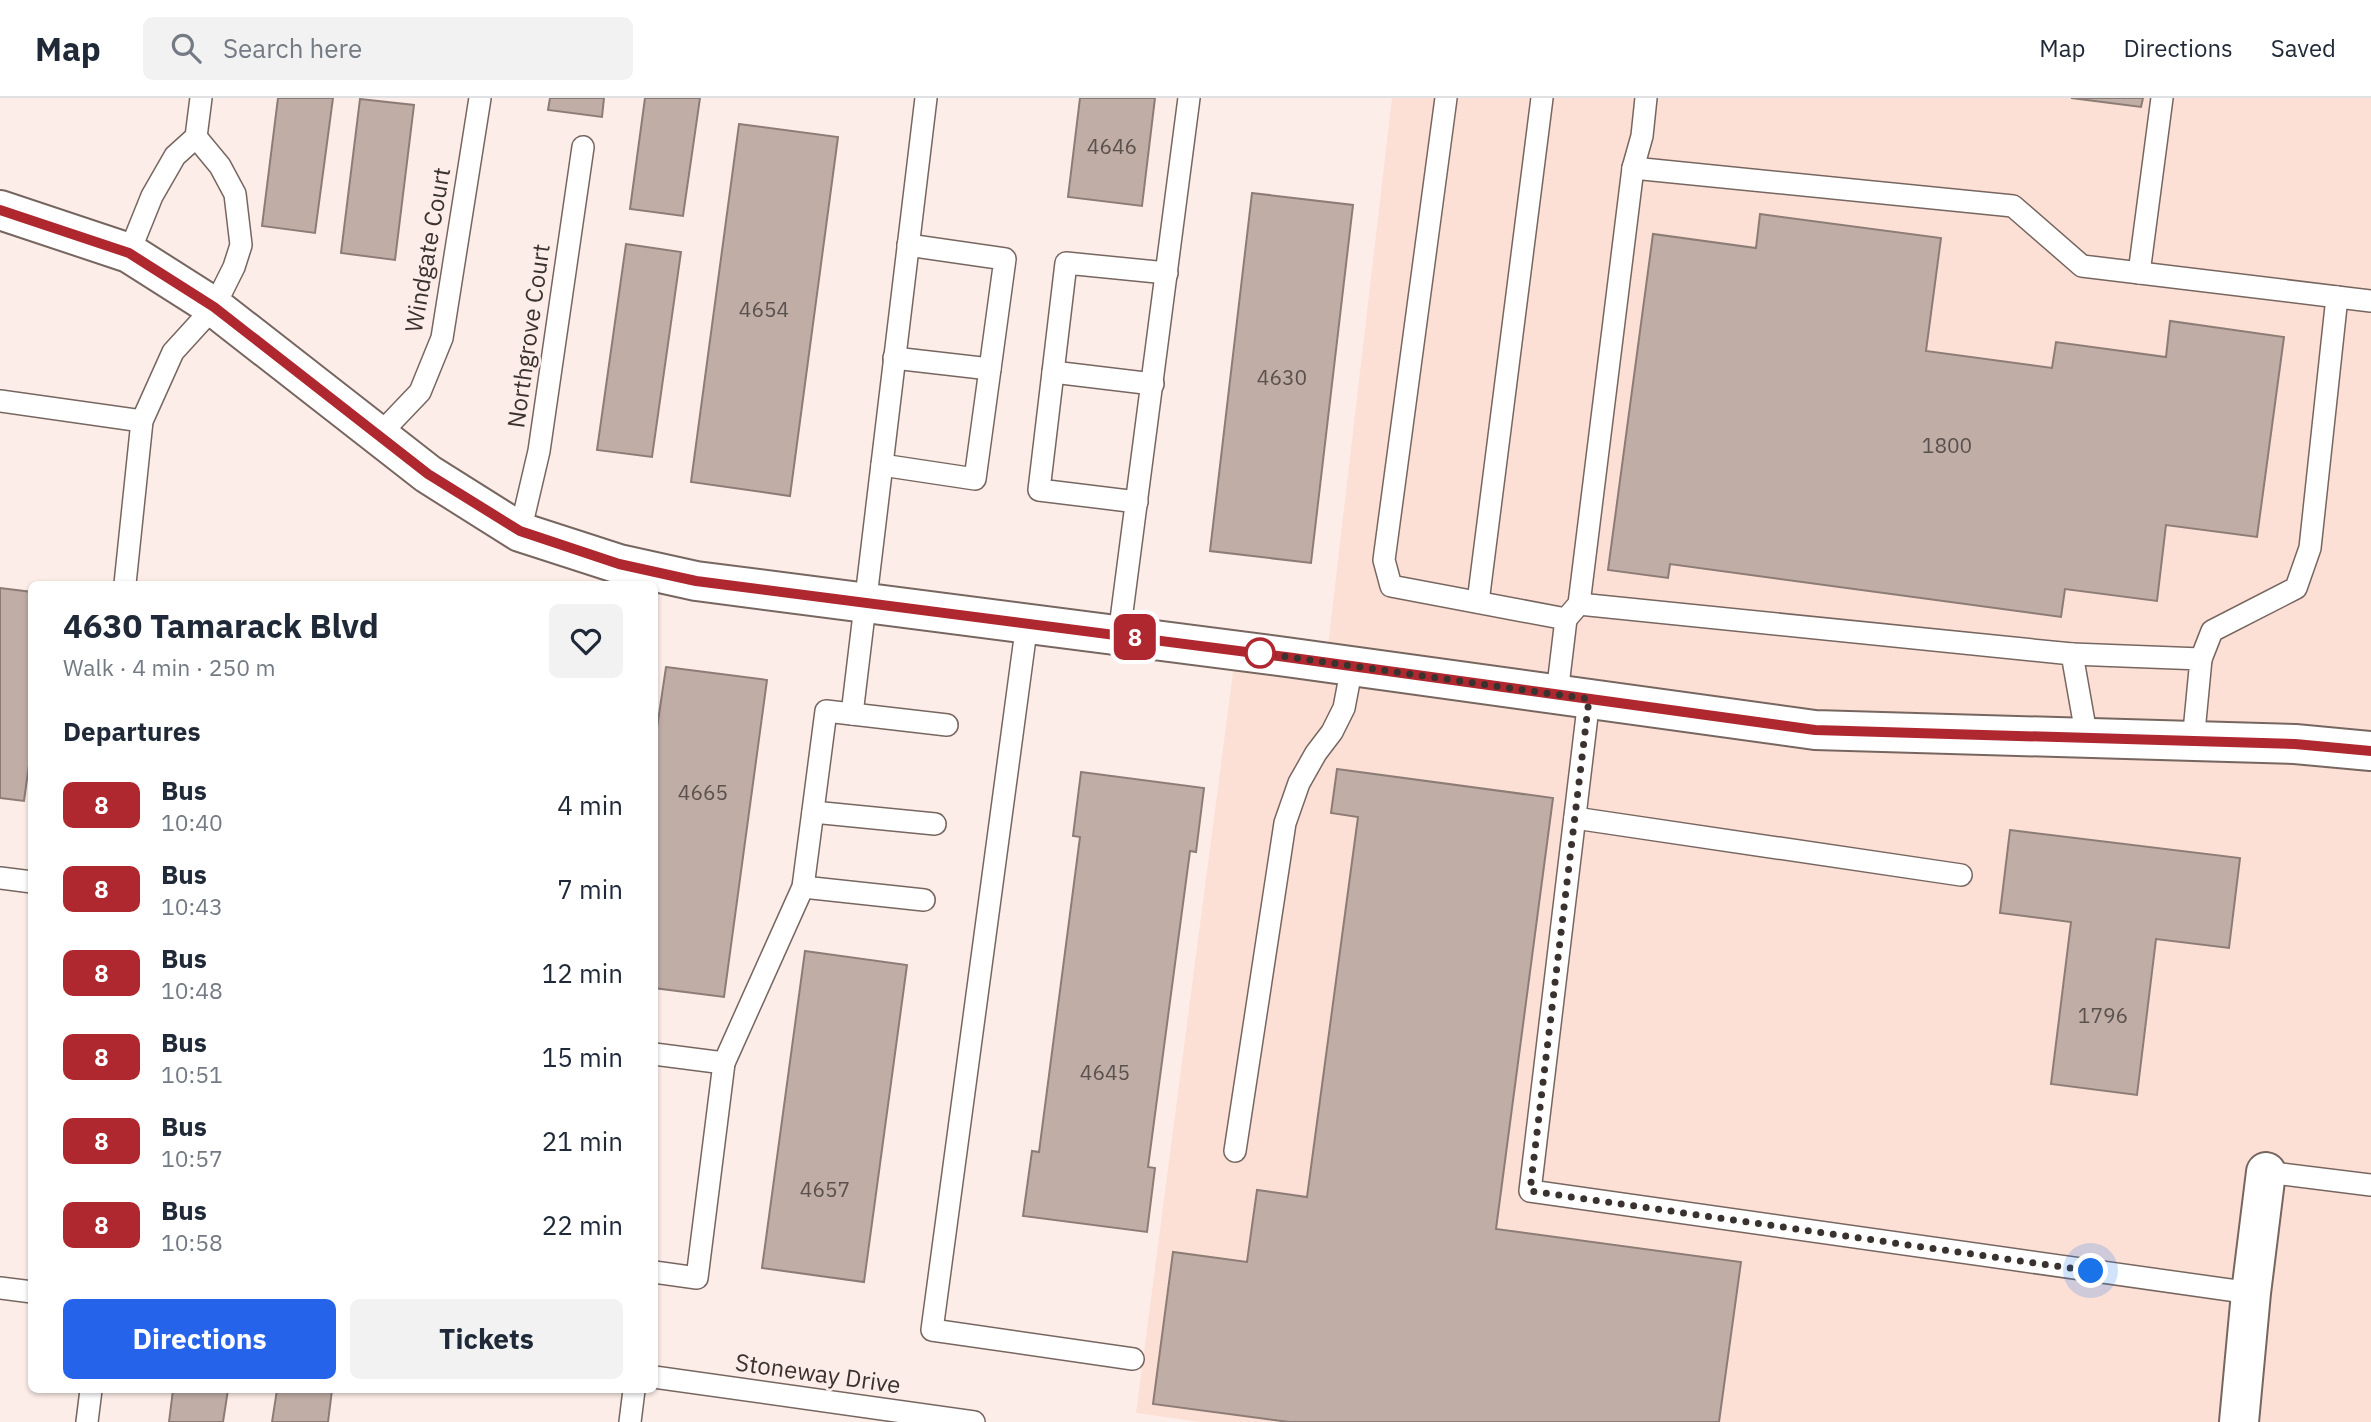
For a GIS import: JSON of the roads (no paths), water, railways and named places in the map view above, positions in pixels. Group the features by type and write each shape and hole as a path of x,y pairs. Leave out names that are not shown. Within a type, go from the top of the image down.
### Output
{"street":[{"path":"0,210 129,253 214,307 428,474 520,531 616,574 865,601 1815,730 2295,744 2371,751"},
{"path":"2239,1422 2266,1172"}],"lane":[{"path":"129,253 152,195 175,156 196,137 201,98"},
{"name":"Windgate Court","path":"379,435 419,392 442,338 480,98"},
{"path":"852,714 926,98"},
{"path":"1119,635 1189,98"},
{"path":"1446,98 1384,560 1391,586 1478,602 1572,611 2072,654 2201,659"},
{"path":"1478,602 1542,98"},
{"path":"1646,98 1643,136 1633,168 1572,611 1575,818 1530,1191 2251,1293"},
{"path":"2139,272 2162,98"},
{"path":"125,581 142,421 173,352 214,307 234,267 241,245 235,194 220,166 196,137"},
{"name":"Northgrove Court","path":"520,531 540,451 583,147"},
{"path":"1633,168 2013,206 2082,266 2371,301"},
{"path":"882,465 975,479 1005,259 908,245"},
{"path":"1137,502 1039,490 1066,263 1167,273"},
{"path":"2193,742 2201,659 2212,631 2296,588 2310,548 2337,297"},
{"path":"894,358 990,369"},
{"path":"1053,372 1153,384"},
{"path":"0,401 142,421"},
{"path":"1027,623 932,1330 1133,1359"},
{"path":"2072,654 2087,739"},
{"path":"1235,1151 1285,823 1299,783 1344,708 1352,666"},
{"path":"658,1273 697,1278 724,1063 803,887 826,711 947,725"},
{"path":"813,812 935,824"},
{"path":"1575,818 1961,875"},
{"path":"0,878 28,882"},
{"path":"803,887 925,900"},
{"path":"658,1055 724,1063"},
{"path":"2266,1172 2371,1185"},
{"path":"0,1288 28,1292"},
{"name":"Stoneway Drive","path":"658,1378 974,1422"},
{"path":"87,1422 91,1393"},
{"path":"630,1422 634,1393"}]}
